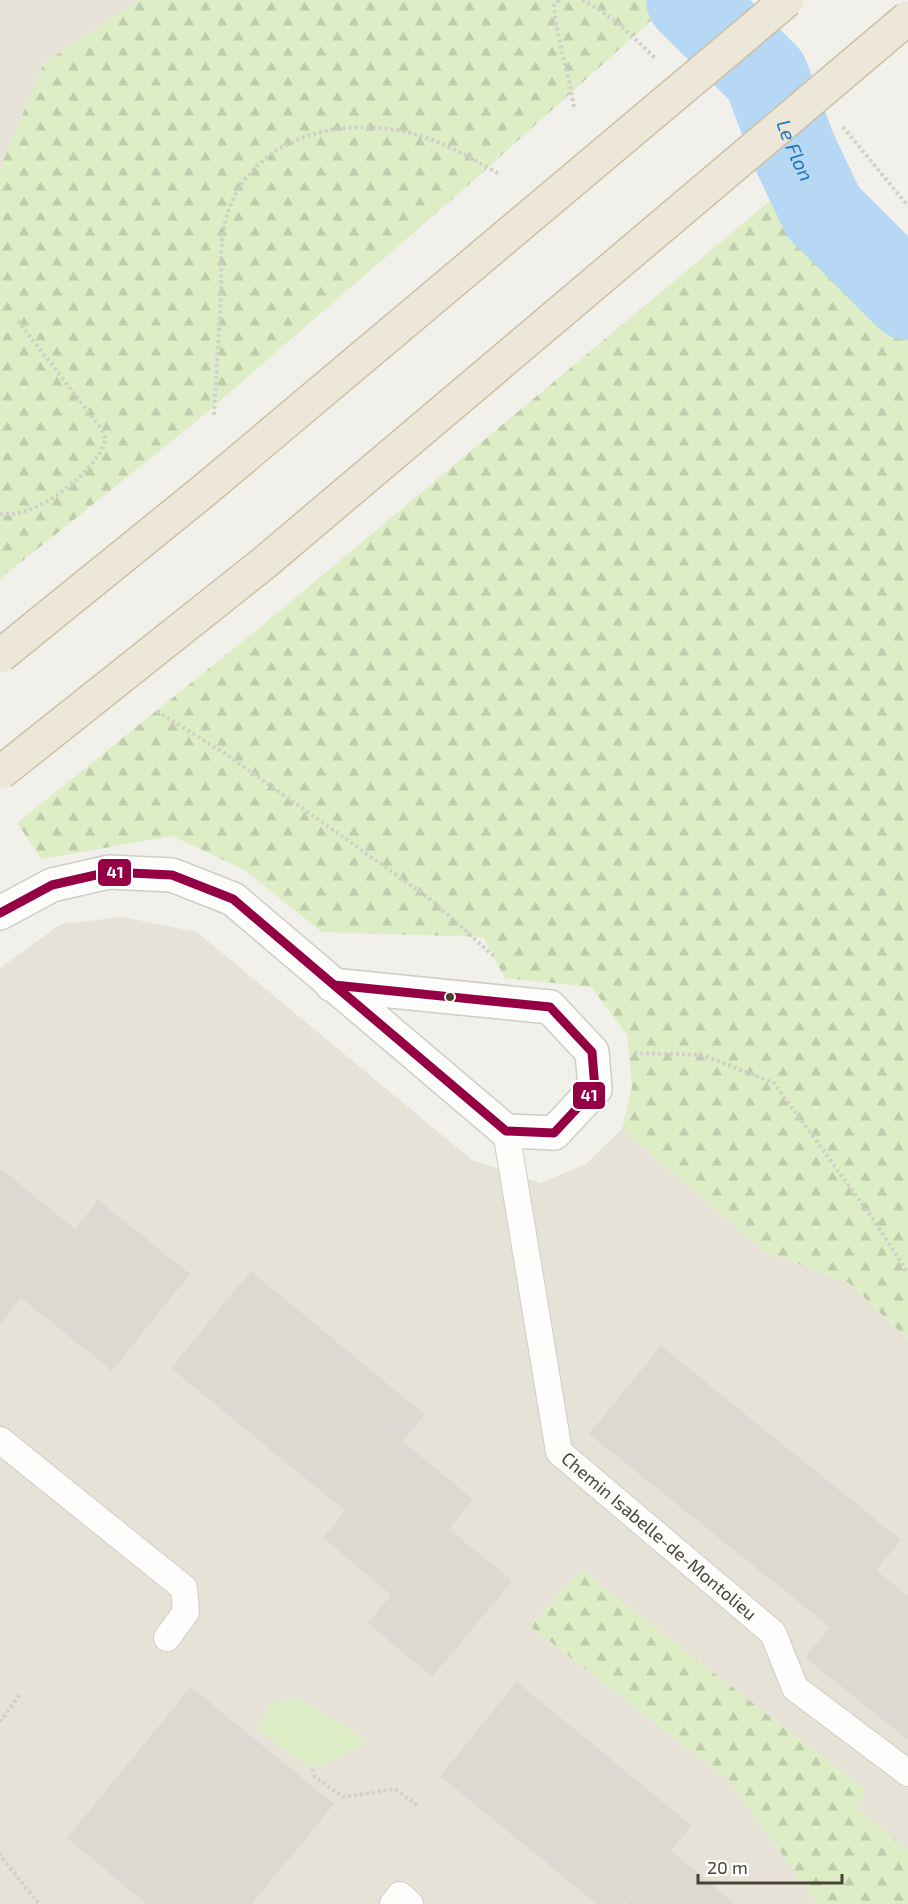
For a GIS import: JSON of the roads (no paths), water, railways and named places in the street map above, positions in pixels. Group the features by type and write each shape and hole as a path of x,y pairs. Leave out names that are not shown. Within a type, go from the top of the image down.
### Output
{"highway":[{"path":"0,656 207,489 787,0"},
{"path":"0,773 264,563 908,18"}],"street":[{"path":"0,913 52,885 109,872 172,875 233,899 332,985 506,1131 554,1133 595,1089 592,1052 550,1007 332,985"}],"lane":[{"name":"Chemin Isabelle-de-Montolieu","path":"506,1131 559,1452 773,1634 795,1688 908,1773"},
{"path":"0,1440 184,1588 186,1612 167,1638"},
{"path":"393,1904 400,1895 410,1904"}],"waterway":[{"name":"Le Flon","path":"689,0 766,76 794,151 823,212 908,297"}]}
